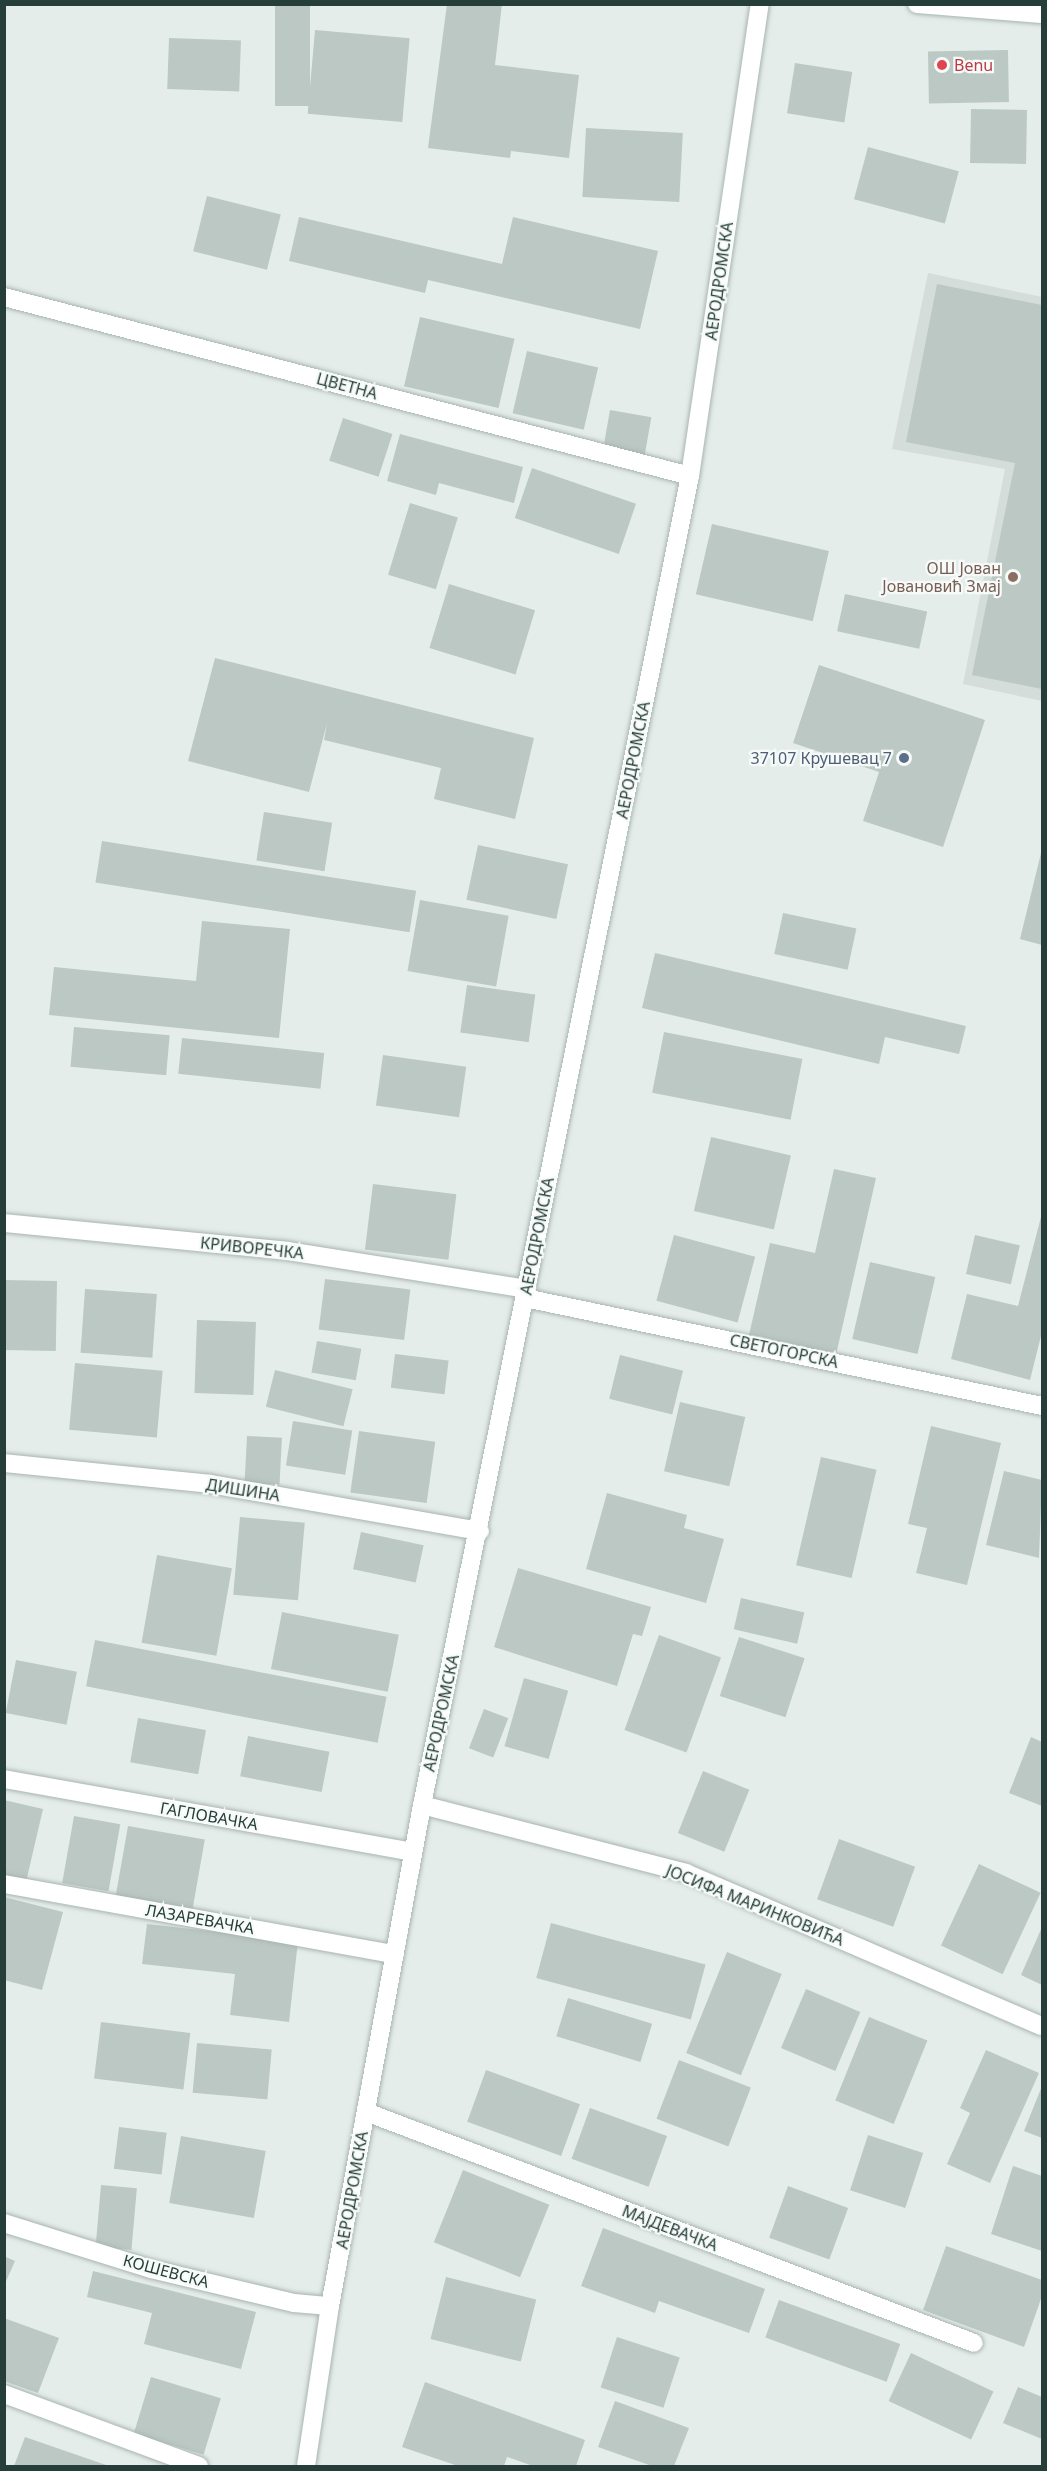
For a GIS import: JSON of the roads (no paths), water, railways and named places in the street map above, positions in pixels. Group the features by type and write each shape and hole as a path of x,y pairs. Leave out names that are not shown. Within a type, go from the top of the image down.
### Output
{"street":[{"name":"АЕРОДРОМСКА","path":"306,2466 330,2306 422,1805 480,1531 690,476 760,4"},
{"path":"917,4 1042,14"},
{"name":"ЦВЕТНА","path":"4,297 690,476"},
{"name":"КРИВОРЕЧКА","path":"4,1223 288,1251 498,1285 526,1294"},
{"name":"СВЕТОГОРСКА","path":"526,1294 1042,1406"},
{"name":"ДИШИНА","path":"4,1463 210,1484 480,1531"},
{"name":"ГАГЛОВАЧКА","path":"4,1779 413,1852"},
{"name":"ЈОСИФА МАРИНКОВИЋА","path":"422,1805 686,1873 1042,2026"},
{"name":"ЛАЗАРЕВАЧКА","path":"4,1884 395,1954"},
{"name":"МАЈДЕВАЧКА","path":"366,2112 974,2343"},
{"name":"КОШЕВСКА","path":"4,2223 151,2268 294,2303 330,2306"},
{"path":"4,2394 199,2466"}],"place":[{"name":"Benu","path":"942,65"},
{"name":"ОШ Јован Јовановић Змај","path":"1013,577"},
{"name":"37107 Крушевац 7","path":"904,758"}]}
